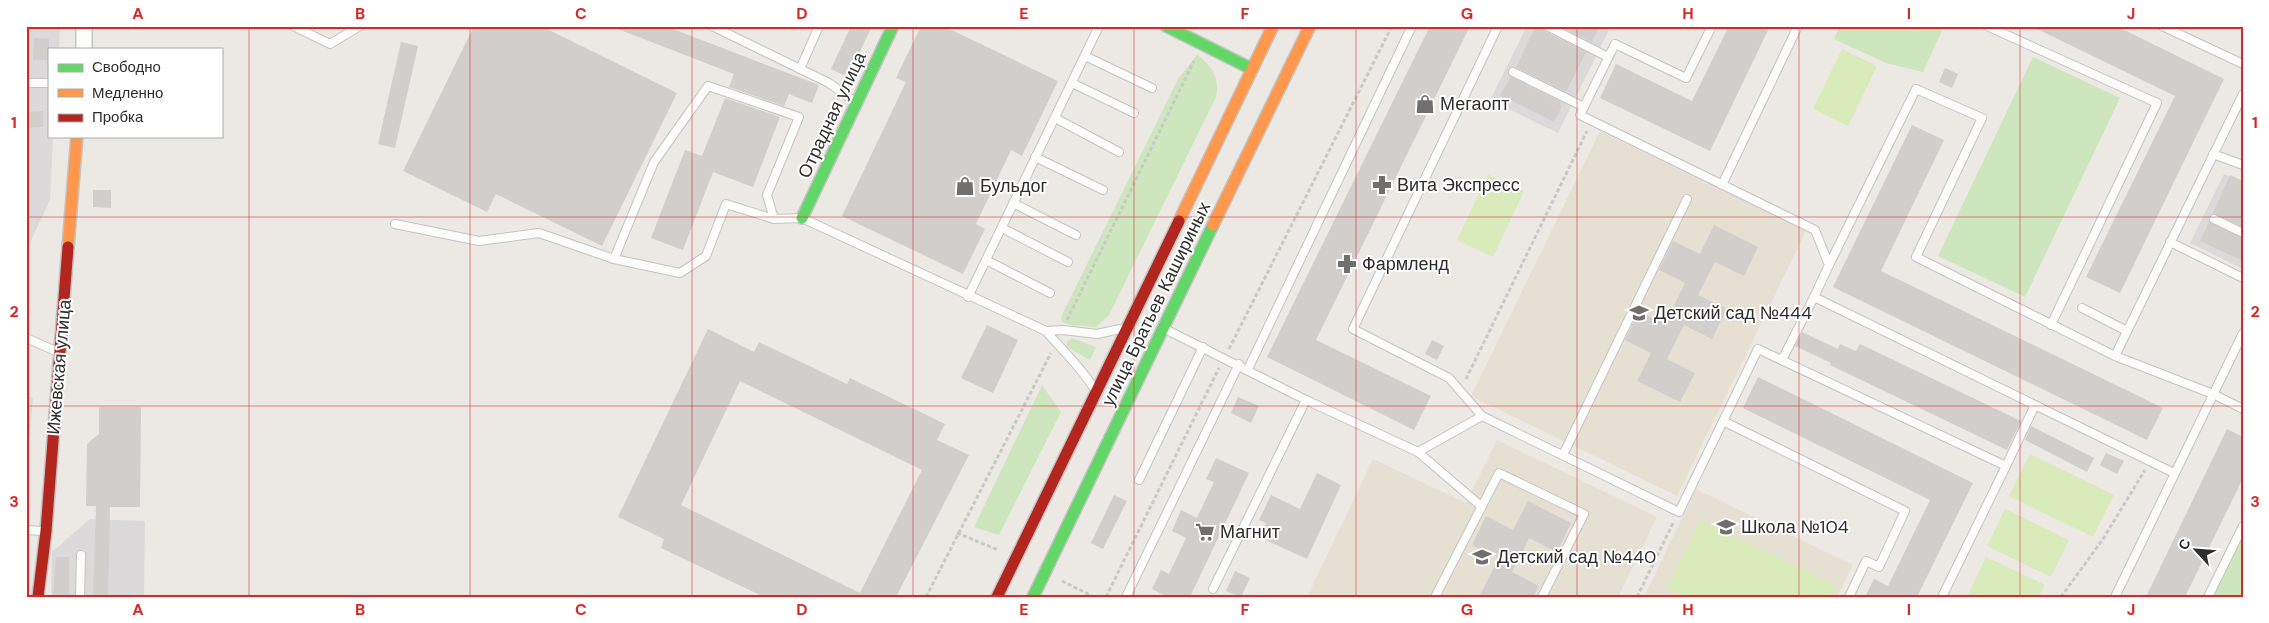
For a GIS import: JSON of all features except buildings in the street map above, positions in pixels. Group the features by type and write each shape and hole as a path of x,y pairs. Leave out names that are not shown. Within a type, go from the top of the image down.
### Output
{"main road":[{"name":"Отрадная улица","path":"802,218 893,26"},
{"path":"1166,26 1189,31 1202,44 1252,69"},
{"name":"улица Братьев Кашириных","path":"997,597 1273,26"},
{"name":"улица Братьев Кашириных","path":"1033,597 1310,26"},
{"name":"Ижевская улица","path":"38,597 46,531 77,138"}],"street":[{"path":"84,26 84,48"}],"lane":[{"path":"293,26 330,44 360,26"},
{"path":"712,26 829,83 857,103"},
{"path":"800,69 819,26"},
{"path":"968,296 1099,26"},
{"path":"1248,369 1412,26"},
{"path":"1498,26 1353,329 1449,378 1482,416 1679,512 1758,349 2006,466"},
{"path":"1547,26 1608,57"},
{"path":"1712,26 1686,78 1615,44 1580,115 1815,230 1829,265"},
{"path":"1722,185 1798,26"},
{"path":"1987,26 2157,103 2051,325"},
{"path":"2162,26 2243,64"},
{"path":"1085,56 1152,88"},
{"path":"1513,72 1584,106"},
{"path":"26,83 48,83"},
{"path":"1072,83 1134,113"},
{"path":"614,259 654,162 708,86 799,117 767,195 774,219"},
{"path":"1782,360 1916,89 1982,118 1916,258 2115,356 2213,394 2243,409"},
{"path":"2115,356 2243,94"},
{"path":"1055,118 1119,152"},
{"path":"2214,154 2243,165"},
{"path":"1036,158 1103,190"},
{"path":"1563,455 1687,199"},
{"path":"1013,203 1076,235"},
{"path":"395,224 479,241 539,233 614,259 680,273 706,256 726,204 774,219 802,218 1046,332 1055,344 1082,369 1096,391"},
{"path":"2214,219 2243,233"},
{"path":"1002,228 1068,262"},
{"path":"2170,242 2243,278"},
{"path":"986,260 1050,293"},
{"path":"1814,297 2174,473"},
{"path":"2082,308 2127,331"},
{"path":"1046,332 1063,330 1097,334 1127,328"},
{"path":"1164,328 1239,364 1306,400 1418,452 1481,506"},
{"path":"2115,597 2243,333"},
{"path":"26,338 60,353"},
{"path":"1139,480 1202,347"},
{"path":"1126,597 1239,364"},
{"path":"1213,589 1306,400"},
{"path":"1942,597 2035,405"},
{"path":"1418,452 1482,416"},
{"path":"1723,420 1905,511 1879,567 1866,561 1849,597"},
{"path":"1435,597 1499,473 1584,514 1542,597"},
{"path":"2208,597 2243,526"},
{"path":"26,530 46,531"},
{"path":"80,597 81,555"}],"path":[{"path":"1106,597 1224,358 1392,26"},
{"path":"1063,330 1202,44"},
{"path":"1460,391 1592,121"},
{"path":"926,597 1055,344"},
{"path":"2061,597 2104,539 2150,461"},
{"path":"1638,597 1679,512"}],"shaded area":[{"path":"26,26 60,26 59,48 48,48 48,138 53,138 50,200 26,251"},
{"path":"1527,26 1611,26 1558,133 1490,100"},
{"name":"Детский сад №444","path":"1600,131 1806,231 1677,496 1471,396"},
{"path":"2224,174 2243,183 2243,269 2190,243"},
{"path":"26,395 33,398 26,473"},
{"name":"Детский сад №440","path":"1497,440 1657,517 1618,597 1307,597 1373,459 1466,503"},
{"name":"Школа №104","path":"1696,489 1853,565 1837,597 1644,597"},
{"path":"90,519 145,521 144,597 51,597 52,552"}],"green space":[{"path":"1840,26 1944,26 1923,72 1886,63 1834,39"},
{"path":"1842,49 1877,66 1848,126 1813,109"},
{"path":"1197,55 1207,63 1214,73 1217,84 1216,97 1109,315 1096,327 1071,325 1062,322 1061,317 1178,79"},
{"path":"2033,57 2120,98 2025,297 1938,256"},
{"path":"1488,174 1524,191 1493,257 1457,240"},
{"path":"1072,338 1096,347 1090,360 1067,347 1067,342"},
{"path":"1042,385 1061,412 999,535 974,527"},
{"path":"2030,454 2114,495 2093,537 2009,496"},
{"path":"2005,509 2069,540 2051,577 1987,546"},
{"path":"1700,520 1836,585 1830,597 1685,597 1667,588"},
{"path":"2243,536 2243,597 2213,597"},
{"path":"1986,557 2045,585 2039,597 1967,597"}],"traffic: fast":[{"path":"802,218 893,26"},
{"path":"1166,26 1252,69"},
{"path":"1033,597 1213,225"}],"traffic: slow":[{"path":"1179,221 1273,26"},
{"path":"1213,225 1310,26"},
{"path":"68,247 77,138"}],"traffic: jam":[{"path":"997,597 1179,221"},
{"path":"38,597 46,531 68,247"}],"place":[{"name":"Мегаопт","path":"1425,104"},
{"name":"Вита Экспресс","path":"1382,185"},
{"name":"Бульдог","path":"965,186"},
{"name":"Фармленд","path":"1347,264"},
{"name":"Детский сад №444","path":"1639,313"},
{"name":"Школа №104","path":"1726,527"},
{"name":"Магнит","path":"1205,532"},
{"name":"Детский сад №440","path":"1482,557"}]}
